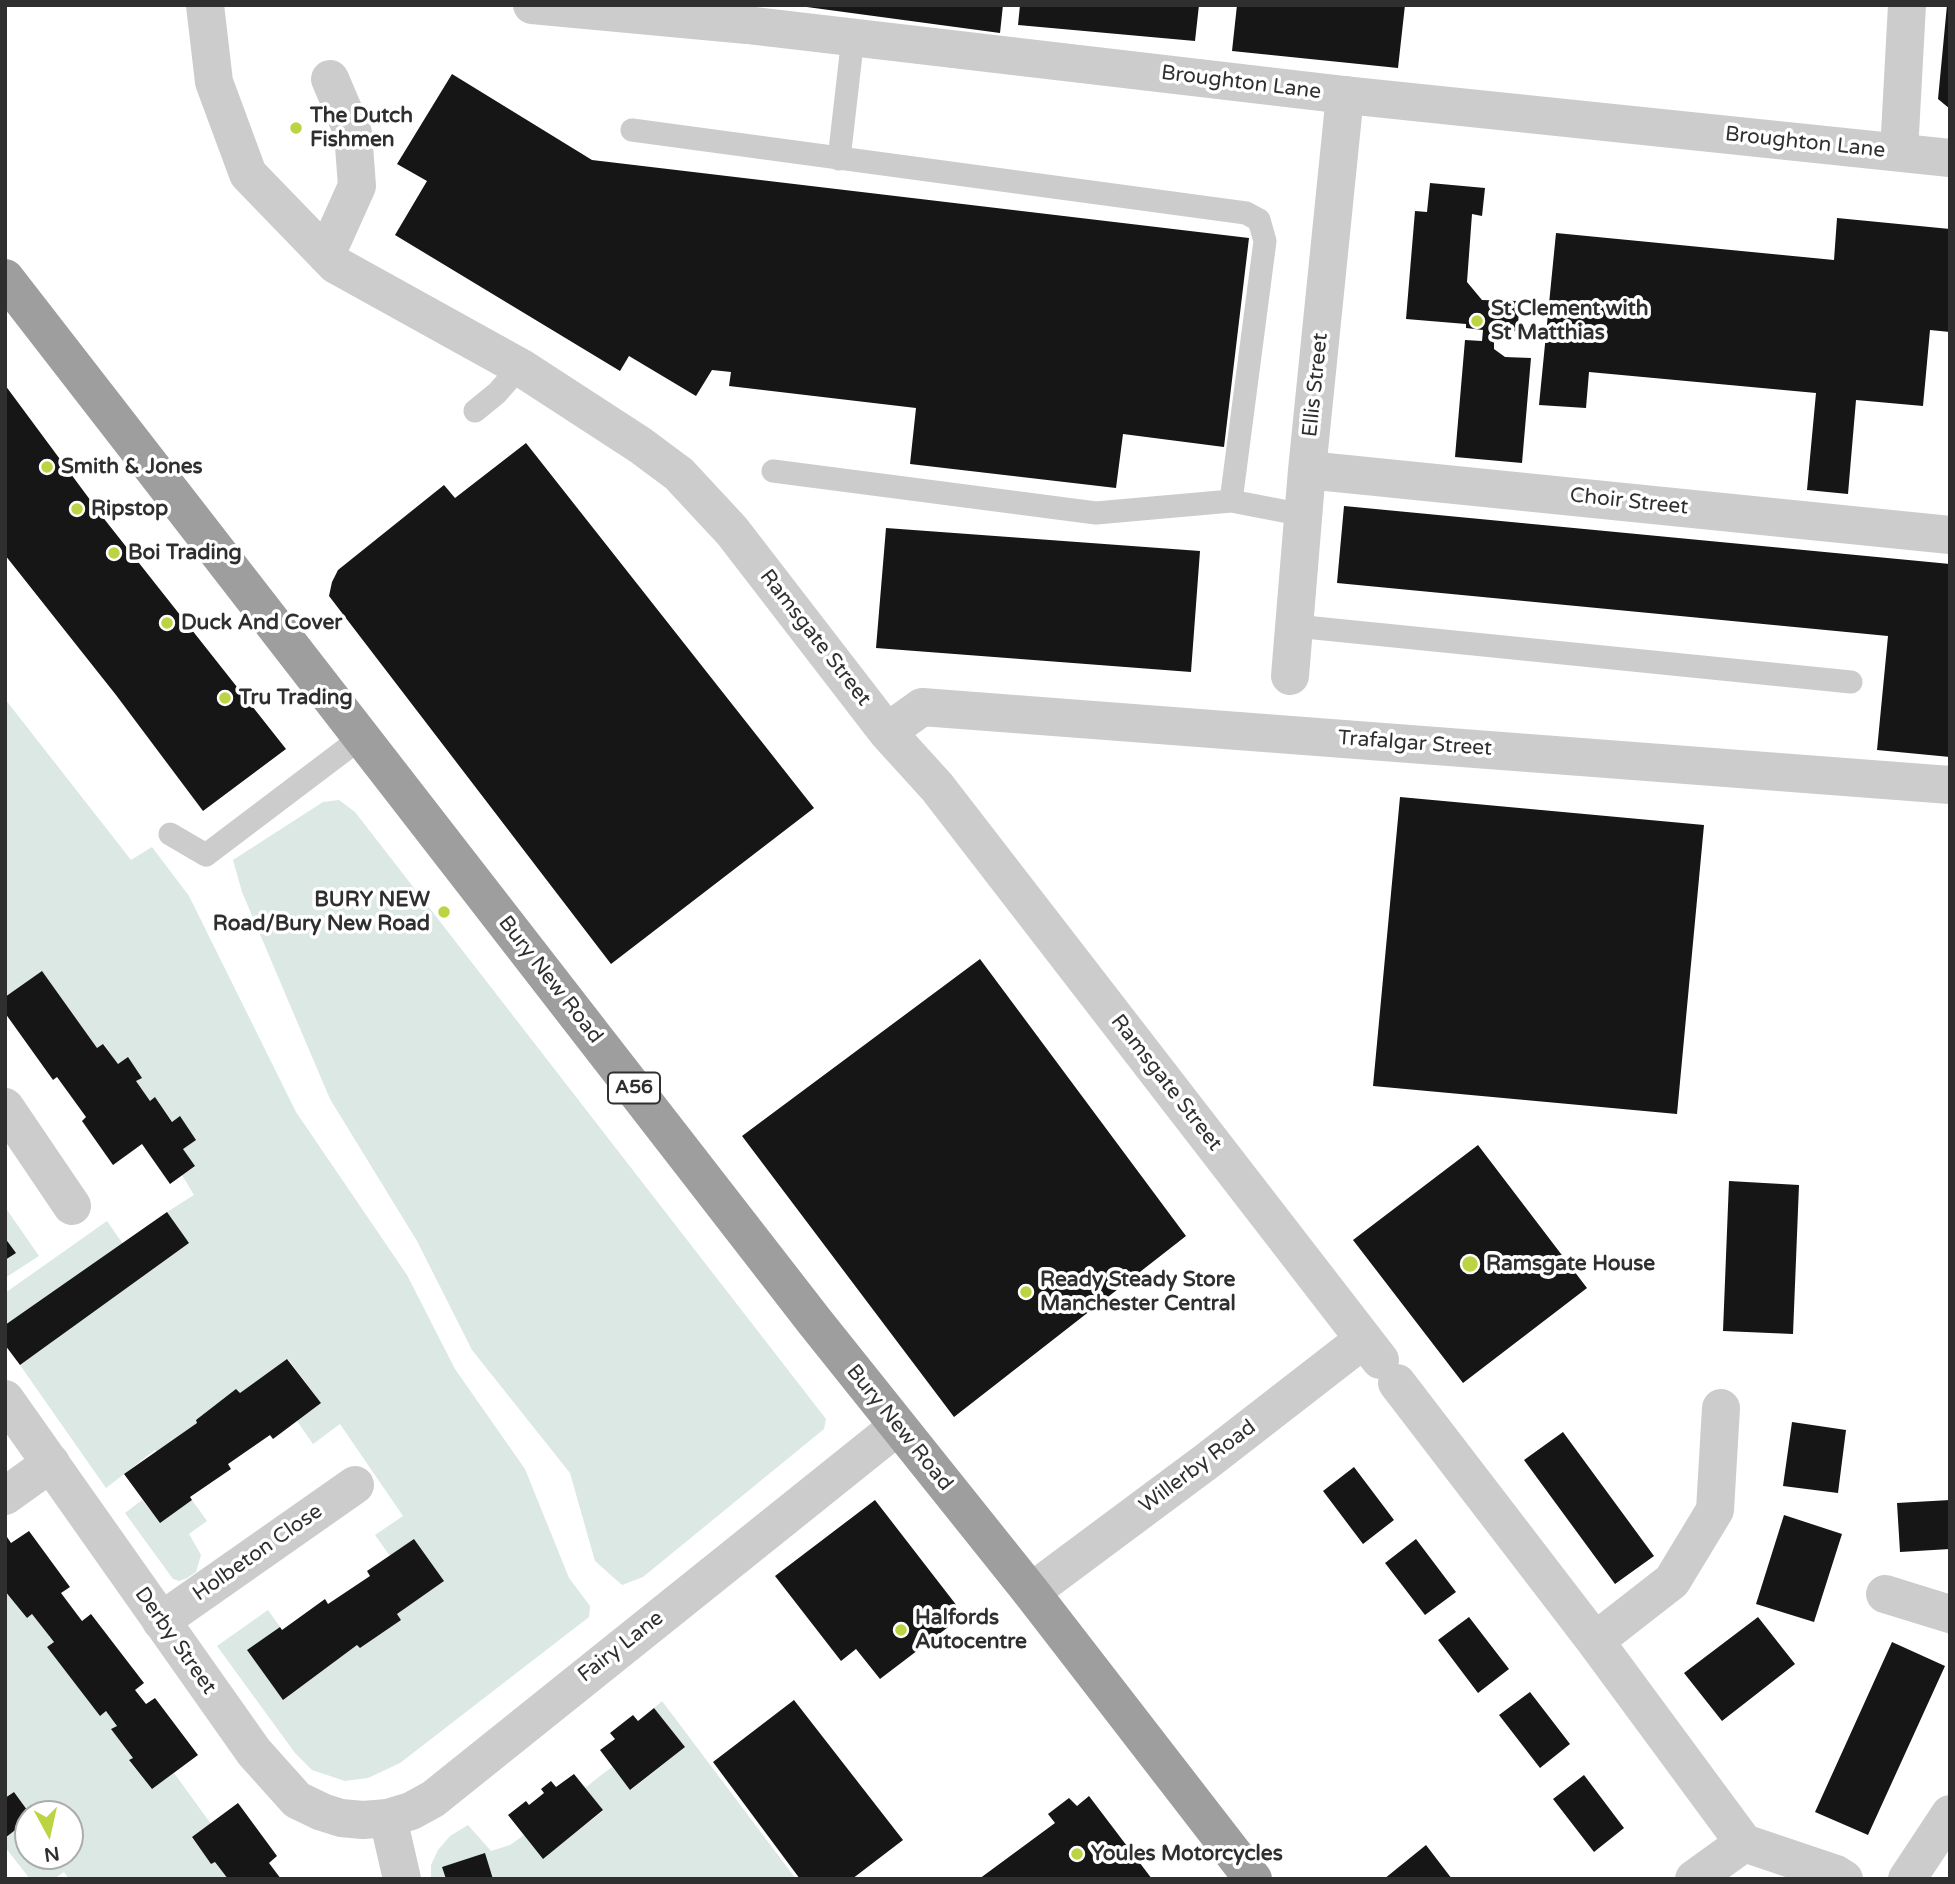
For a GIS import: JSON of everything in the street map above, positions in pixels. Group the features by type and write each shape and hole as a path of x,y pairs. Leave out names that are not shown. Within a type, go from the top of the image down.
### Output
{"highway":[{"name":"Bury New Road","path":"5,278 897,1427 1031,1592 1253,1879"}],"street":[{"name":"Ramsgate Street","path":"205,5 214,82 248,174 336,265 520,367 640,445 679,474 732,531 887,732 937,787 1380,1361 1595,1642 1744,1843"},
{"name":"Broughton Lane","path":"533,5 749,15 853,37 1345,95 1950,158"},
{"path":"1899,152 1907,5"},
{"path":"326,255 357,186 353,133 330,79"},
{"name":"Ellis Street","path":"1290,676 1307,470 1345,95"},
{"name":"Choir Street","path":"1307,470 1950,535"},
{"name":"Trafalgar Street","path":"887,732 922,708 1950,785"},
{"path":"5,1107 72,1206"},
{"name":"Willerby Road","path":"1031,1592 1207,1461 1380,1361"},
{"name":"Derby Street","path":"5,1399 254,1752 297,1800 341,1818 388,1818"},
{"path":"1595,1642 1672,1581 1715,1510 1721,1408"},
{"name":"Fairy Lane","path":"388,1818 411,1811 433,1799 463,1777 550,1703 897,1427"},
{"path":"5,1496 51,1463"},
{"name":"Holbeton Close","path":"161,1621 355,1485"},
{"path":"1885,1594 1950,1614"},
{"path":"1907,1879 1950,1814"},
{"path":"388,1818 402,1879"},
{"path":"1694,1879 1744,1843 1844,1879"}],"lane":[{"path":"839,159 853,37"},
{"path":"632,130 1246,213 1259,220 1265,241 1231,501"},
{"path":"475,411 497,393 520,367"},
{"path":"773,471 1096,513 1231,501 1304,515"},
{"path":"1294,626 1851,682"},
{"path":"170,834 206,855 362,737"}],"shaded area":[{"path":"5,699 131,860 152,847 189,896 296,1112 407,1275 455,1369 525,1469 569,1578 590,1606 589,1617 400,1763 368,1778 345,1781 312,1770 295,1753 217,1646 268,1610 280,1627 248,1651 283,1699 357,1645 360,1648 401,1620 397,1614 443,1581 390,1556 375,1535 403,1516 340,1424 313,1444 297,1421 321,1403 288,1359 157,1452 155,1450 106,1488 20,1365 55,1340 167,1212 194,1195 182,1175 195,1167 183,1149 179,1117 172,1122 156,1098 150,1101 136,1081 141,1078 128,1058 118,1064 104,1044 97,1048 42,972 5,997"},
{"path":"339,800 355,812 826,1419 824,1429 643,1577 622,1585 595,1561 570,1473 472,1350 417,1241 330,1099 242,892 233,860 323,802"},
{"path":"5,1207 39,1256 5,1278 5,1260 15,1253 5,1238"},
{"path":"107,1221 123,1244 5,1325 5,1293"},
{"path":"142,1500 160,1522 192,1500 207,1521 189,1534 201,1555 196,1572 187,1578 179,1581 173,1579 125,1513"},
{"path":"7,1590 27,1618 32,1614 54,1642 47,1647 100,1715 106,1711 117,1726 112,1729 133,1758 129,1761 152,1789 174,1773 211,1824 192,1838 211,1864 215,1862 228,1879 69,1879 64,1872 54,1879 30,1879 23,1870 84,1870 84,1800 20,1800 14,1792 5,1798"},
{"path":"662,1701 796,1879 493,1879 485,1854 442,1867 446,1879 431,1879 431,1865 438,1850 450,1836 468,1825 491,1851 510,1845 524,1835 543,1858 603,1811 585,1788 600,1776 612,1767 631,1790 685,1747 654,1708"},
{"path":"14,1831 14,1859 5,1847 5,1838"}],"building":[{"path":"792,5 1003,5 1000,33"},
{"path":"1020,5 1199,5 1195,41 1018,25"},
{"path":"1237,5 1405,5 1398,68 1232,51"},
{"path":"1947,5 1950,5 1950,109 1938,99"},
{"path":"452,74 592,160 1249,238 1224,447 1123,434 1116,488 910,464 916,408 729,386 731,372 712,370 696,396 629,356 620,371 395,235 427,181 397,164"},
{"name":"St Clement with St Matthias","path":"1430,183 1485,188 1482,216 1472,214 1467,282 1482,300 1519,301 1518,331 1494,330 1494,349 1505,357 1531,358 1522,463 1455,457 1465,340 1482,341 1483,330 1466,328 1466,324 1406,319 1415,211 1427,212"},
{"path":"1837,218 1950,229 1950,332 1930,330 1923,406 1856,400 1848,494 1807,490 1816,393 1589,372 1586,408 1539,405 1556,233 1834,260"},
{"path":"5,385 105,520 286,749 203,811 116,695 5,555"},
{"path":"526,443 814,808 611,964 329,596 338,570 444,485 455,498"},
{"path":"1344,506 1950,564 1950,757 1877,750 1888,636 1337,583"},
{"path":"886,528 1200,551 1191,672 876,648"},
{"path":"1400,797 1704,825 1677,1114 1373,1086"},
{"path":"980,959 1186,1236 954,1417 742,1136"},
{"path":"42,971 97,1048 103,1044 118,1064 128,1057 142,1078 136,1081 150,1101 155,1097 172,1122 180,1116 196,1140 183,1149 195,1166 170,1184 142,1144 113,1165 82,1121 86,1117 57,1077 53,1080 5,1013 5,997"},
{"name":"Ramsgate House","path":"1478,1145 1587,1288 1463,1383 1353,1240"},
{"path":"1729,1181 1799,1185 1793,1334 1723,1331"},
{"path":"167,1212 189,1243 20,1365 5,1345 5,1325"},
{"path":"5,1238 16,1253 5,1260"},
{"path":"287,1359 321,1403 273,1439 270,1435 228,1464 231,1469 190,1497 192,1500 160,1523 124,1474 197,1423 196,1420 236,1389 240,1393"},
{"path":"1792,1422 1846,1430 1838,1493 1783,1486"},
{"path":"1563,1432 1654,1556 1615,1584 1524,1460"},
{"path":"1354,1467 1394,1520 1363,1544 1323,1491"},
{"path":"875,1500 964,1615 880,1679 856,1649 841,1661 775,1576"},
{"path":"1950,1500 1950,1549 1900,1552 1897,1503"},
{"path":"1784,1515 1842,1534 1814,1622 1756,1604"},
{"path":"29,1531 70,1587 61,1593 82,1621 91,1614 144,1683 135,1690 146,1704 155,1698 198,1755 152,1789 129,1760 133,1758 111,1729 117,1726 106,1711 100,1716 47,1647 54,1642 32,1614 27,1618 5,1591 5,1539 7,1537 11,1543"},
{"path":"414,1539 444,1581 397,1614 401,1620 360,1648 357,1645 283,1700 247,1650 280,1627 282,1630 325,1599 328,1604 370,1576 367,1571"},
{"path":"1416,1539 1456,1592 1425,1615 1385,1563"},
{"path":"1469,1617 1509,1669 1478,1693 1438,1640"},
{"path":"1758,1617 1795,1664 1722,1721 1684,1673"},
{"path":"1892,1642 1945,1666 1868,1835 1815,1812"},
{"path":"1530,1692 1570,1744 1540,1768 1499,1715"},
{"path":"794,1700 903,1840 852,1879 800,1879 713,1762"},
{"path":"654,1708 685,1747 630,1790 600,1750 615,1739 610,1733 633,1715 638,1721"},
{"path":"574,1774 603,1810 543,1859 508,1815 526,1801 529,1805 544,1793 541,1789 551,1781 556,1787"},
{"path":"1584,1775 1624,1828 1594,1852 1553,1799"},
{"path":"14,1792 20,1800 14,1800 14,1831 5,1838 5,1798"},
{"path":"1089,1796 1152,1879 979,1879 1055,1823 1048,1814 1069,1798 1077,1806"},
{"path":"238,1803 277,1856 269,1863 281,1879 228,1879 215,1862 211,1864 192,1837"},
{"path":"1426,1845 1452,1879 1384,1879"},
{"path":"485,1853 493,1879 446,1879 442,1867"}],"place":[{"name":"The Dutch Fishmen","path":"296,128"},
{"name":"St Clement with St Matthias","path":"1477,321"},
{"name":"Smith & Jones","path":"47,467"},
{"name":"Ripstop","path":"77,509"},
{"name":"Boi Trading","path":"114,553"},
{"name":"Duck And Cover","path":"167,623"},
{"name":"Tru Trading","path":"225,698"},
{"name":"BURY NEW Road/Bury New Road","path":"444,912"},
{"name":"Ramsgate House","path":"1470,1264"},
{"name":"Ready Steady Store Manchester Central","path":"1026,1292"},
{"name":"Halfords Autocentre","path":"901,1630"},
{"name":"Youles Motorcycles","path":"1077,1854"}]}
